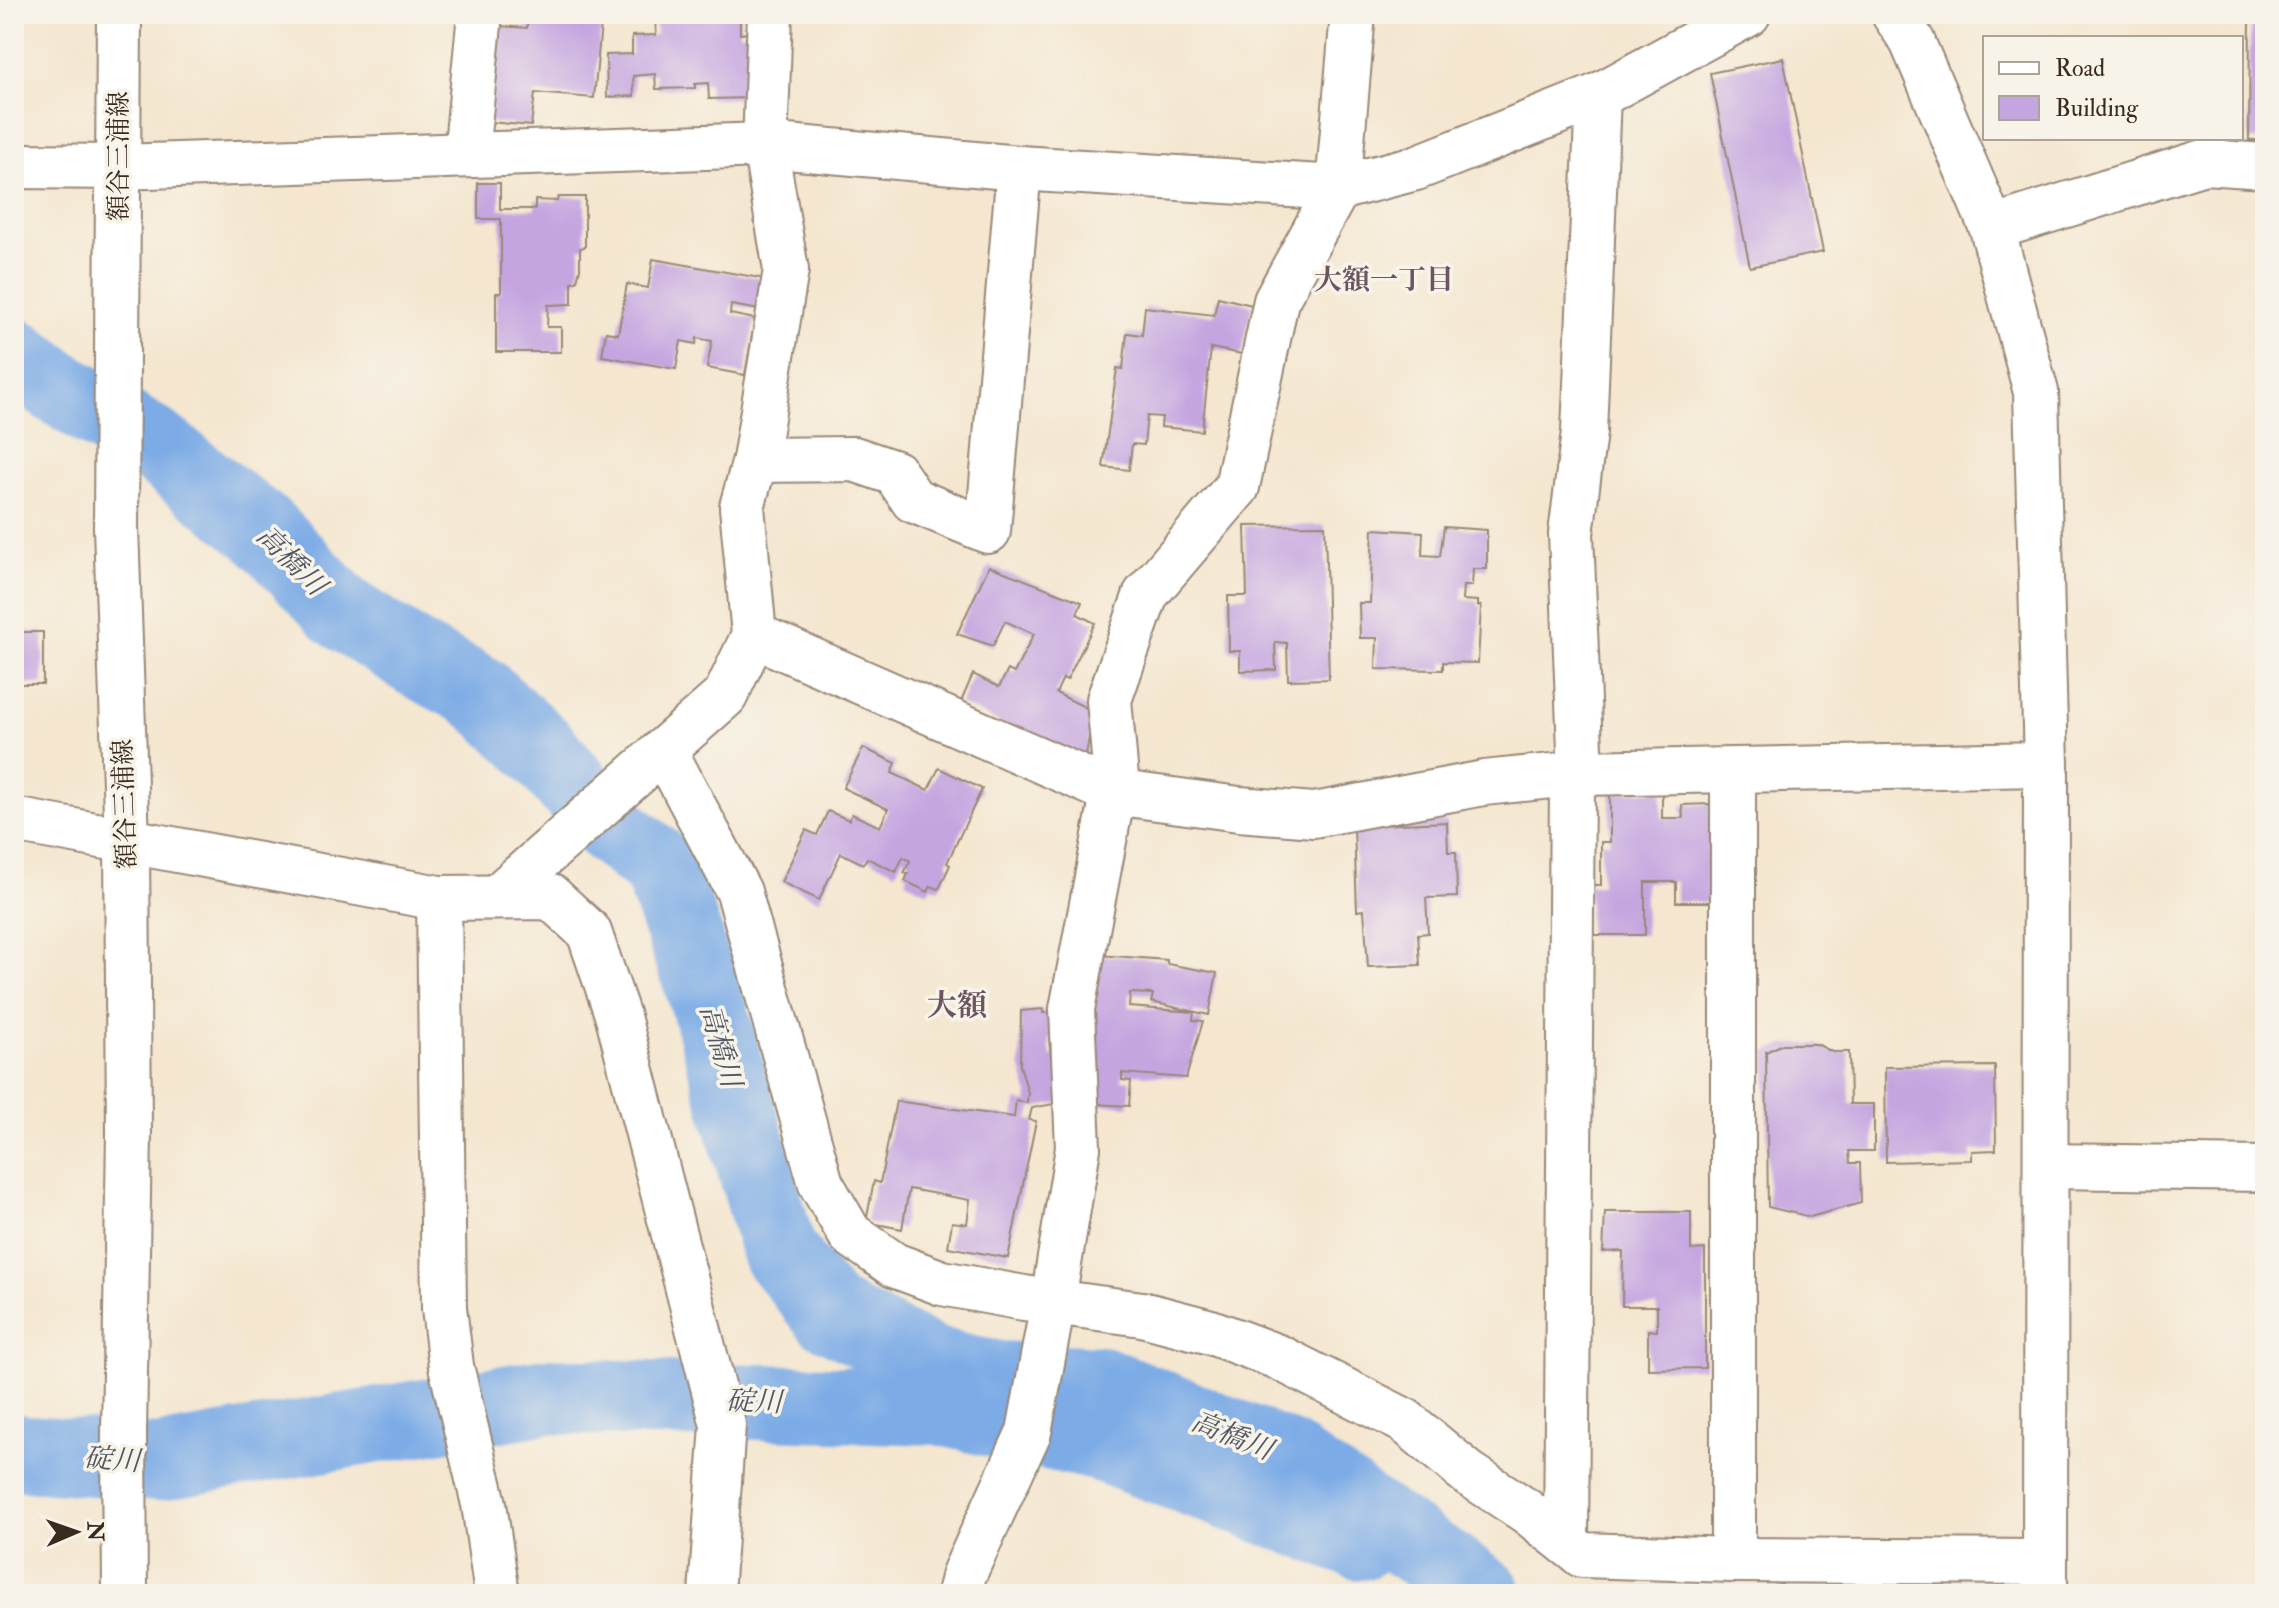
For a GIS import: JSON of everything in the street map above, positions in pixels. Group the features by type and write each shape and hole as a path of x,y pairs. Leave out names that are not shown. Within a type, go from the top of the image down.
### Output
{"street":[{"name":"額谷三浦線","path":"119,14 116,527 127,842 129,1134 125,1594"},
{"path":"466,155 480,14"},
{"path":"497,897 725,696 754,635 742,507 755,460 786,270 765,145 770,14"},
{"path":"959,1594 964,1574 1029,1432 1051,1314 1078,1148 1072,1009 1116,778 1109,700 1146,594 1237,487 1276,301 1338,188 1353,14"},
{"path":"14,166 119,167 765,145 1019,168 1338,188 1416,168 1598,96 1748,14"},
{"path":"650,762 739,892 821,1184 850,1234 894,1265 942,1283 1051,1314 1142,1314 1211,1332 1278,1357 1405,1421 1468,1473 1526,1511 1582,1555 1733,1560 2045,1578 2046,764 2036,392 1992,228 1912,41 1894,14"},
{"path":"1566,1542 1572,786 1581,773 1571,534 1584,432 1598,96"},
{"path":"1992,228 2204,162 2265,166"},
{"path":"755,460 854,459 895,473 913,500 988,531 1019,168"},
{"path":"754,635 1113,792 1239,809 1314,815 1484,783 1581,773 2046,764"},
{"path":"1733,770 1733,1560"},
{"path":"14,820 439,898 551,897 589,932 618,1017 723,1425 711,1594"},
{"path":"439,898 444,1308 451,1366 484,1504 497,1594"},
{"path":"2046,1166 2265,1169"}],"building":[{"path":"528,14 602,14 594,98 535,93 531,126 490,122 500,26 527,28"},
{"path":"655,14 740,14 740,34 748,33 750,98 709,99 708,83 695,84 695,88 656,89 655,74 633,76 634,96 607,97 606,55 632,54 632,36 656,35"},
{"path":"2250,14 2265,14 2265,140 2249,140"},
{"path":"1783,58 1823,252 1750,267 1710,73"},
{"path":"478,183 500,183 500,209 535,209 535,200 585,197 585,247 580,248 577,281 572,282 572,304 548,305 547,327 561,327 561,352 496,352 496,293 501,293 501,219 478,219"},
{"path":"653,259 766,279 760,310 731,305 730,314 755,319 745,375 707,368 712,341 697,338 696,344 681,341 676,369 602,356 606,332 618,334 627,284 648,288"},
{"path":"1218,297 1252,305 1242,354 1211,348 1202,431 1161,427 1162,417 1147,416 1144,445 1132,444 1129,470 1103,467 1117,368 1123,369 1127,333 1142,335 1145,307 1214,315"},
{"path":"1325,525 1329,679 1288,680 1287,643 1275,642 1276,670 1240,671 1240,651 1229,651 1228,596 1247,596 1245,526"},
{"path":"1444,527 1487,530 1487,569 1473,569 1472,586 1463,586 1462,600 1478,601 1478,606 1481,606 1478,663 1443,662 1443,670 1376,669 1377,638 1360,638 1359,603 1370,603 1373,529 1423,532 1422,555 1440,556"},
{"path":"989,566 1082,602 1077,614 1095,623 1067,680 1063,678 1056,693 1093,711 1085,763 960,704 973,674 999,687 1008,670 1014,673 1034,634 1005,621 993,646 957,634"},
{"path":"14,632 43,632 43,684 14,684"},
{"path":"863,748 896,763 892,773 928,790 939,768 982,789 947,863 950,865 939,889 931,886 928,892 905,881 908,874 904,873 910,861 903,857 896,872 867,858 863,864 841,853 819,900 781,882 806,830 817,835 828,811 849,820 852,814 880,827 888,809 843,788"},
{"path":"1662,791 1662,818 1683,818 1682,805 1711,804 1712,902 1676,902 1676,882 1645,882 1645,935 1589,935 1589,885 1601,885 1601,842 1610,842 1610,792"},
{"path":"1447,822 1448,852 1456,852 1457,897 1426,898 1428,933 1418,934 1420,965 1368,967 1364,910 1357,911 1354,826"},
{"path":"1099,955 1167,960 1167,964 1217,973 1209,1015 1151,1002 1153,994 1130,993 1129,1007 1194,1012 1193,1020 1203,1021 1186,1078 1122,1073 1122,1080 1131,1081 1129,1106 1096,1104 1097,1081 1086,1069"},
{"path":"1043,1009 1043,1013 1056,1012 1060,1037 1049,1039 1051,1057 1058,1056 1064,1102 1032,1108 1029,1120 1036,1121 1008,1258 948,1247 952,1222 967,1224 970,1200 909,1189 902,1229 866,1222 874,1181 880,1183 896,1101 1014,1117 1016,1100 1027,1103 1028,1093 1020,1065 1021,1011"},
{"path":"1783,1044 1817,1044 1832,1052 1849,1052 1850,1104 1874,1104 1874,1151 1849,1151 1850,1163 1860,1163 1861,1203 1810,1217 1768,1207 1766,1052"},
{"path":"1995,1066 1996,1150 1972,1151 1972,1160 1886,1162 1885,1067"},
{"path":"1605,1212 1691,1212 1691,1250 1705,1249 1705,1368 1648,1369 1648,1330 1657,1331 1657,1306 1622,1306 1623,1251 1603,1252"}],"waterway":[{"name":"高橋川","path":"14,355 55,385 155,446 265,532 341,611 419,661 477,691 541,749 606,824 660,867 704,990 779,1252 828,1313 932,1364 999,1379 1101,1384 1286,1458 1484,1594"},
{"name":"碇川","path":"14,1452 158,1463 546,1396 938,1407 1101,1444 1360,1542"}],"district":[{"name":"大額一丁目","path":"1384,280"},
{"name":"大額","path":"957,1005"}]}
